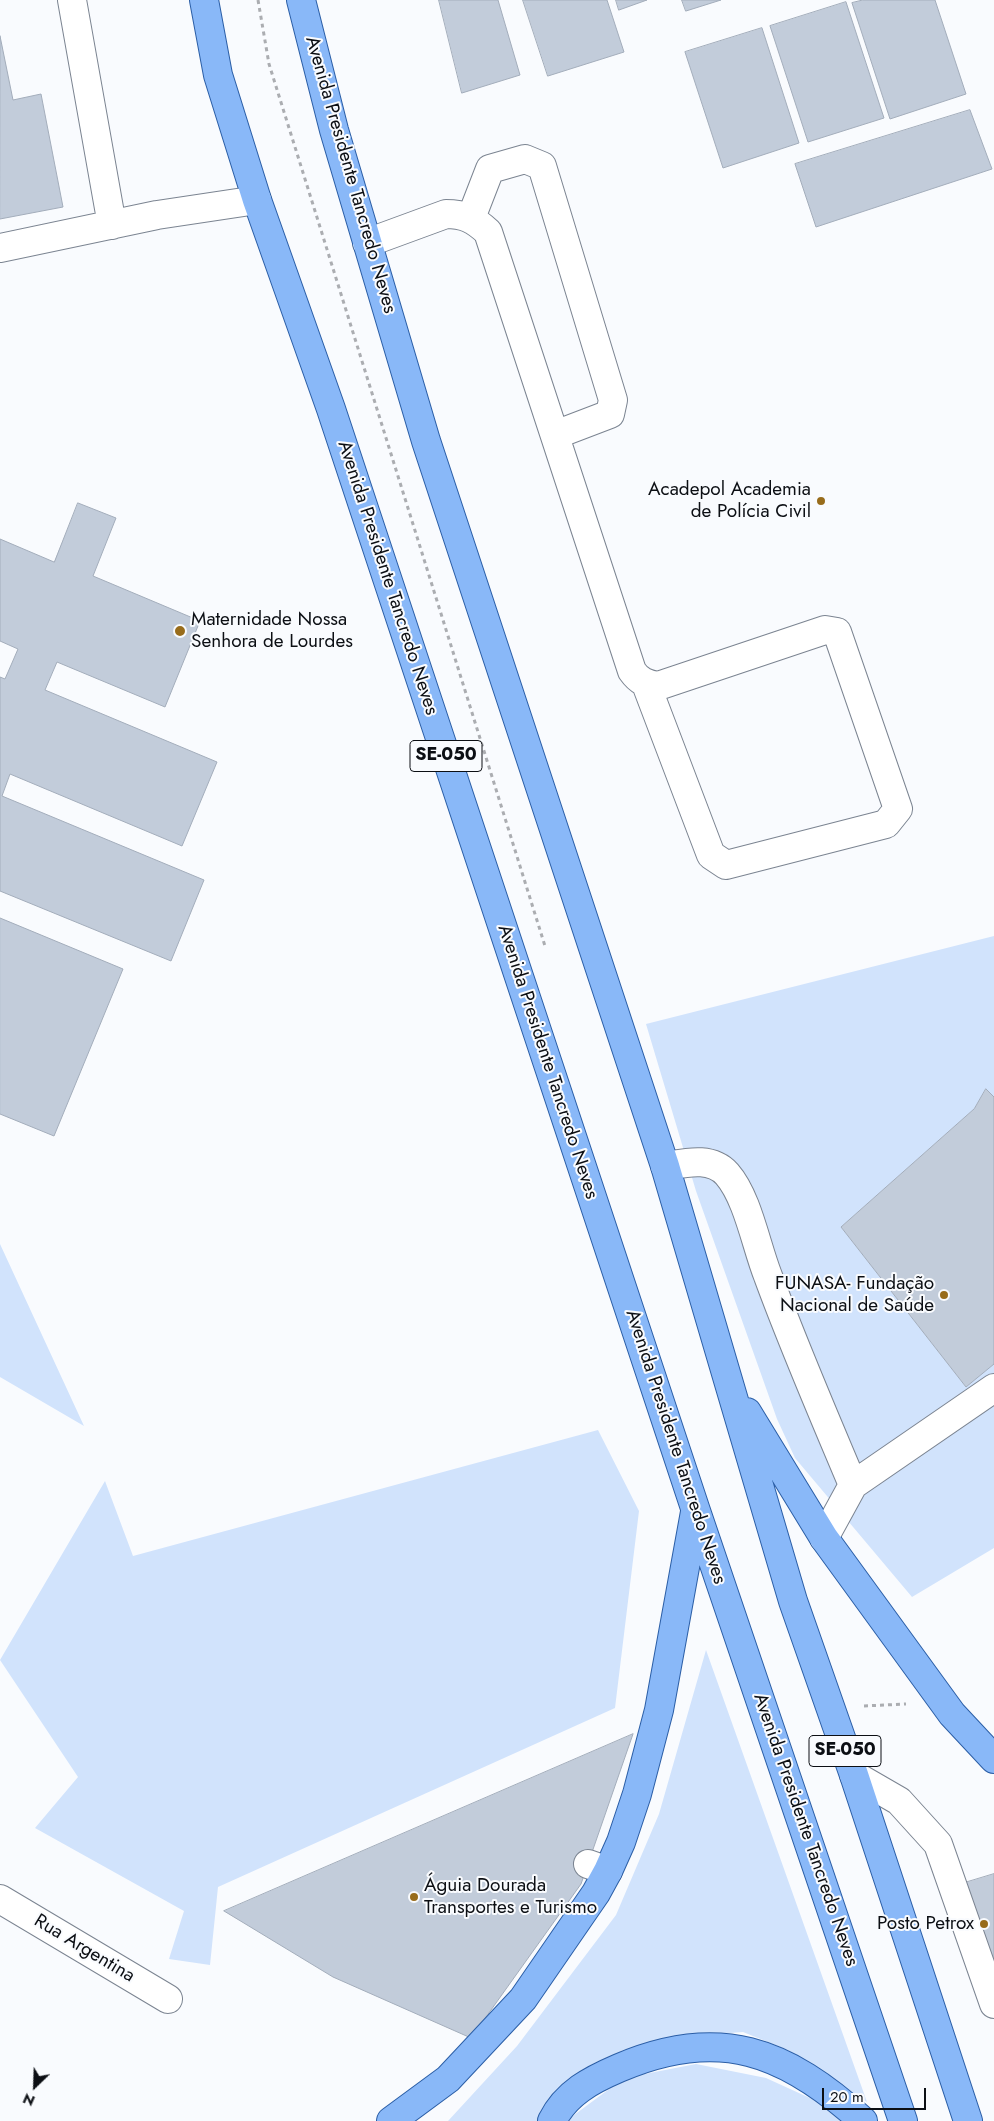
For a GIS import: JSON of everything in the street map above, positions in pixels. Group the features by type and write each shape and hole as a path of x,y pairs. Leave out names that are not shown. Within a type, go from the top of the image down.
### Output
{"main road":[{"name":"Avenida Presidente Tancredo Neves","path":"204,0 218,75 257,200 340,436 696,1510 903,2121"},
{"name":"Avenida Presidente Tancredo Neves","path":"301,0 334,130 426,441 665,1166 793,1601 854,1775 968,2121"},
{"path":"727,1379 824,1538 952,1714 994,1759"},
{"path":"391,2121 448,2079 522,1999 596,1893 598,1867 621,1842 637,1794 659,1710 696,1510"},
{"path":"552,2121 570,2095 596,2078 643,2058 690,2048 732,2048 774,2059 805,2074 832,2092 863,2121"}],"street":[{"path":"72,0 112,225"},
{"path":"471,218 490,169 525,159 542,166 613,400 610,414 555,436"},
{"path":"0,248 157,215 257,200"},
{"path":"367,243 446,214 458,214 471,218 488,232 632,671 637,678 646,684 658,686 825,630 837,632 898,809 886,824 726,865 711,854 646,684"},
{"path":"665,1166 694,1161 707,1163 727,1173 741,1200 768,1276 853,1485"},
{"path":"824,1538 853,1485 994,1388"},
{"path":"854,1775 899,1801 938,1844 994,2004"},
{"name":"Rua Argentina","path":"0,1899 168,1999"}],"path":[{"path":"258,0 269,64 547,951"},
{"path":"830,1708 913,1704"}],"shaded area":[{"path":"994,936 994,1097 986,1089 974,1109 841,1227 966,1387 994,1364 994,1548 912,1597 795,1458 777,1419 696,1191 646,1024"},
{"path":"0,1244 84,1426 0,1377"},
{"path":"598,1430 639,1511 615,1708 218,1887 210,1965 169,1959 184,1911 35,1828 78,1777 0,1660 105,1481 133,1556"},
{"path":"706,1650 867,2102 788,2050 743,2032 692,2036 623,2050 564,2086 538,2121 448,2121 517,2046 616,1915 659,1814"},
{"path":"696,2064 766,2078 812,2099 841,2121 566,2121 624,2078"}],"building":[{"path":"439,0 498,0 520,75 462,93"},
{"path":"523,0 607,0 624,52 548,76"},
{"path":"616,0 647,0 619,10"},
{"path":"682,0 721,0 686,11"},
{"path":"863,0 935,0 966,94 890,119 852,3"},
{"path":"846,2 884,118 808,142 770,26"},
{"path":"762,28 799,143 723,168 685,52"},
{"path":"0,36 13,100 41,94 63,207 0,219"},
{"path":"970,110 992,169 816,227 795,164"},
{"path":"78,503 116,518 93,576 200,621 165,707 57,662 45,690 217,762 182,846 10,774 2,796 204,880 171,961 0,891 0,677 5,679 18,649 0,641 0,539 54,562"},
{"path":"0,918 123,969 54,1136 0,1114"},
{"name":"FUNASA- Fundação Nacional de Saúde","path":"986,1089 994,1097 994,1364 966,1387 841,1227 974,1109"},
{"name":"Águia Dourada Transportes e Turismo","path":"633,1734 581,1884 471,2038 333,1977 224,1911"},
{"name":"Posto Petrox","path":"994,1874 994,1965 961,1884"}],"place":[{"name":"Acadepol Academia de Polícia Civil","path":"821,501"},
{"name":"Maternidade Nossa Senhora de Lourdes","path":"180,631"},
{"name":"FUNASA- Fundação Nacional de Saúde","path":"944,1295"},
{"name":"Águia Dourada Transportes e Turismo","path":"414,1897"},
{"name":"Posto Petrox","path":"984,1924"}]}
